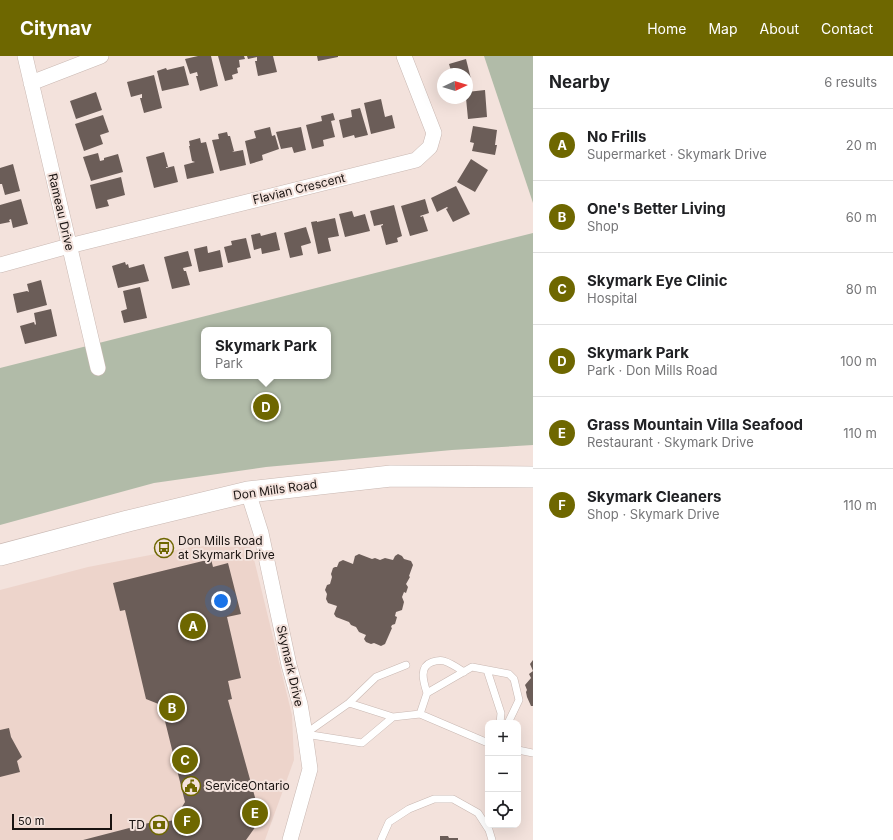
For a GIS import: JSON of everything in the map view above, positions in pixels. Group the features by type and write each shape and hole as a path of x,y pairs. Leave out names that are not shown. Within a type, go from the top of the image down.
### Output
{"main road":[{"name":"Don Mills Road","path":"0,555 128,521 248,492 391,476 533,476"}],"street":[{"name":"Rameau Drive","path":"25,56 98,368"},
{"path":"31,83 101,56"},
{"name":"Flavian Crescent","path":"0,265 69,246 416,160 430,147 434,133 404,56"},
{"name":"Skymark Drive","path":"248,492 261,533 289,665 300,704 310,769 290,840"}],"lane":[{"path":"420,714 427,693 423,680 423,671 427,664 434,661 444,661 464,672"},
{"path":"305,734 349,703 376,677 406,665"},
{"path":"427,693 472,667 509,674 514,679 519,700 509,720"},
{"path":"487,670 501,713 500,720"},
{"path":"349,703 393,717 420,714 485,742"},
{"path":"305,734 362,743 393,717"},
{"path":"521,751 533,753"},
{"path":"381,840 389,822 409,809 434,799 453,799 478,813 489,830 492,840"}],"shaded area":[{"path":"197,546 251,547 292,715 294,760 265,840 0,840 0,590 88,567"}],"green space":[{"path":"484,56 533,56 533,203"},
{"path":"533,233 533,445 452,450 266,467 154,483 0,525 0,368"}],"building":[{"path":"198,56 211,56 218,86 200,91 196,76 198,76 197,72 190,74 185,59"},
{"path":"218,56 244,56 245,59 239,60 240,67 237,68 238,73 232,75 233,79 225,81"},
{"path":"247,56 273,56 277,72 258,76 255,61 257,61 257,57 248,59"},
{"path":"317,56 338,56 338,57 318,61"},
{"path":"466,59 468,68 450,68 449,64"},
{"path":"184,66 189,85 162,91 157,71 166,68 167,70"},
{"path":"154,75 162,108 144,113 140,98 142,98 142,94 131,97 127,82"},
{"path":"485,90 487,117 468,119 467,104 473,104 473,91"},
{"path":"96,92 102,110 76,119 70,101"},
{"path":"381,99 385,117 392,115 395,128 371,134 364,103"},
{"path":"360,108 368,135 355,138 354,135 343,138 339,120 352,117 351,110"},
{"path":"333,113 335,120 331,121 335,137 323,140 324,146 312,149 306,125 322,121 321,116"},
{"path":"103,115 109,132 100,135 103,144 84,151 75,124"},
{"path":"473,126 497,130 495,155 472,151 474,143 470,142"},
{"path":"270,127 272,136 275,135 279,149 262,155 263,160 250,164 245,141 256,138 254,131"},
{"path":"301,127 306,150 294,153 292,147 281,149 276,132"},
{"path":"227,132 228,136 230,136 234,151 232,152 243,150 246,165 220,171 212,140 219,139 218,134"},
{"path":"200,138 201,143 206,142 214,173 187,179 184,165 195,162 192,161 189,141"},
{"path":"164,152 168,167 166,168 174,166 178,182 154,188 146,157"},
{"path":"98,153 100,161 104,160 104,158 118,154 123,172 91,181 83,157"},
{"path":"471,159 488,170 475,192 457,182"},
{"path":"13,164 20,191 5,195 2,184 0,184 0,168"},
{"path":"121,177 125,195 107,200 109,206 96,209 90,185"},
{"path":"456,186 470,214 453,222 446,209 448,208 447,207 437,212 431,198"},
{"path":"21,199 28,224 13,228 11,219 9,220 10,222 0,224 0,205"},
{"path":"425,199 429,213 420,216 423,216 428,231 410,236 401,206"},
{"path":"394,205 402,236 397,238 398,242 386,245 381,226 383,224 374,226 370,211"},
{"path":"352,211 354,217 365,214 370,231 345,237 339,214"},
{"path":"335,218 339,236 328,238 331,251 318,254 311,222"},
{"path":"306,227 311,243 301,246 303,255 290,258 284,233"},
{"path":"276,232 280,250 262,254 261,248 254,250 251,235 260,233 261,236"},
{"path":"246,238 251,258 228,263 224,247 232,245 231,241"},
{"path":"207,246 208,253 220,250 223,267 199,272 194,249"},
{"path":"188,251 192,266 183,268 184,271 186,271 190,285 172,289 164,257"},
{"path":"125,262 126,265 128,264 129,268 144,264 149,281 118,288 112,266"},
{"path":"41,280 47,305 17,313 13,294 27,291 29,292 27,284"},
{"path":"140,287 147,318 124,323 121,311 127,309 123,291"},
{"path":"51,309 57,336 25,344 20,326 34,322 35,325 34,313"},
{"path":"359,554 372,559 375,558 380,560 385,558 393,560 398,554 404,559 411,561 413,565 409,576 410,577 406,584 408,587 406,593 404,592 402,597 404,602 402,610 396,612 395,616 397,617 395,624 391,627 392,628 385,644 381,646 366,642 364,639 366,635 359,632 356,627 351,625 349,622 336,617 334,614 337,606 328,603 326,599 327,594 325,590 327,585 330,584 333,568 337,567 339,562 343,560 353,564 355,556"},
{"path":"211,559 213,567 228,563 241,614 227,617 241,678 228,681 232,699 228,700 261,819 246,840 83,840 164,819 165,822 174,820 185,802 161,705 146,699 125,610 120,611 113,583"},
{"path":"533,660 533,671 530,664"},
{"path":"533,671 533,706 531,706 527,697 525,685 531,678 529,674"},
{"path":"9,728 11,737 22,757 17,761 20,772 0,777 0,730"},
{"path":"440,836 458,838 458,840 440,840"}],"place":[{"name":"Skymark Park","path":"266,407"},
{"name":"Don Mills Road at Skymark Drive","path":"164,548"},
{"name":"No Frills","path":"193,626"},
{"name":"One's Better Living","path":"172,708"},
{"name":"Skymark Eye Clinic","path":"185,760"},
{"name":"ServiceOntario","path":"191,786"},
{"name":"Grass Mountain Villa Seafood","path":"255,813"},
{"name":"Skymark Cleaners","path":"187,821"},
{"name":"TD","path":"159,825"}]}
